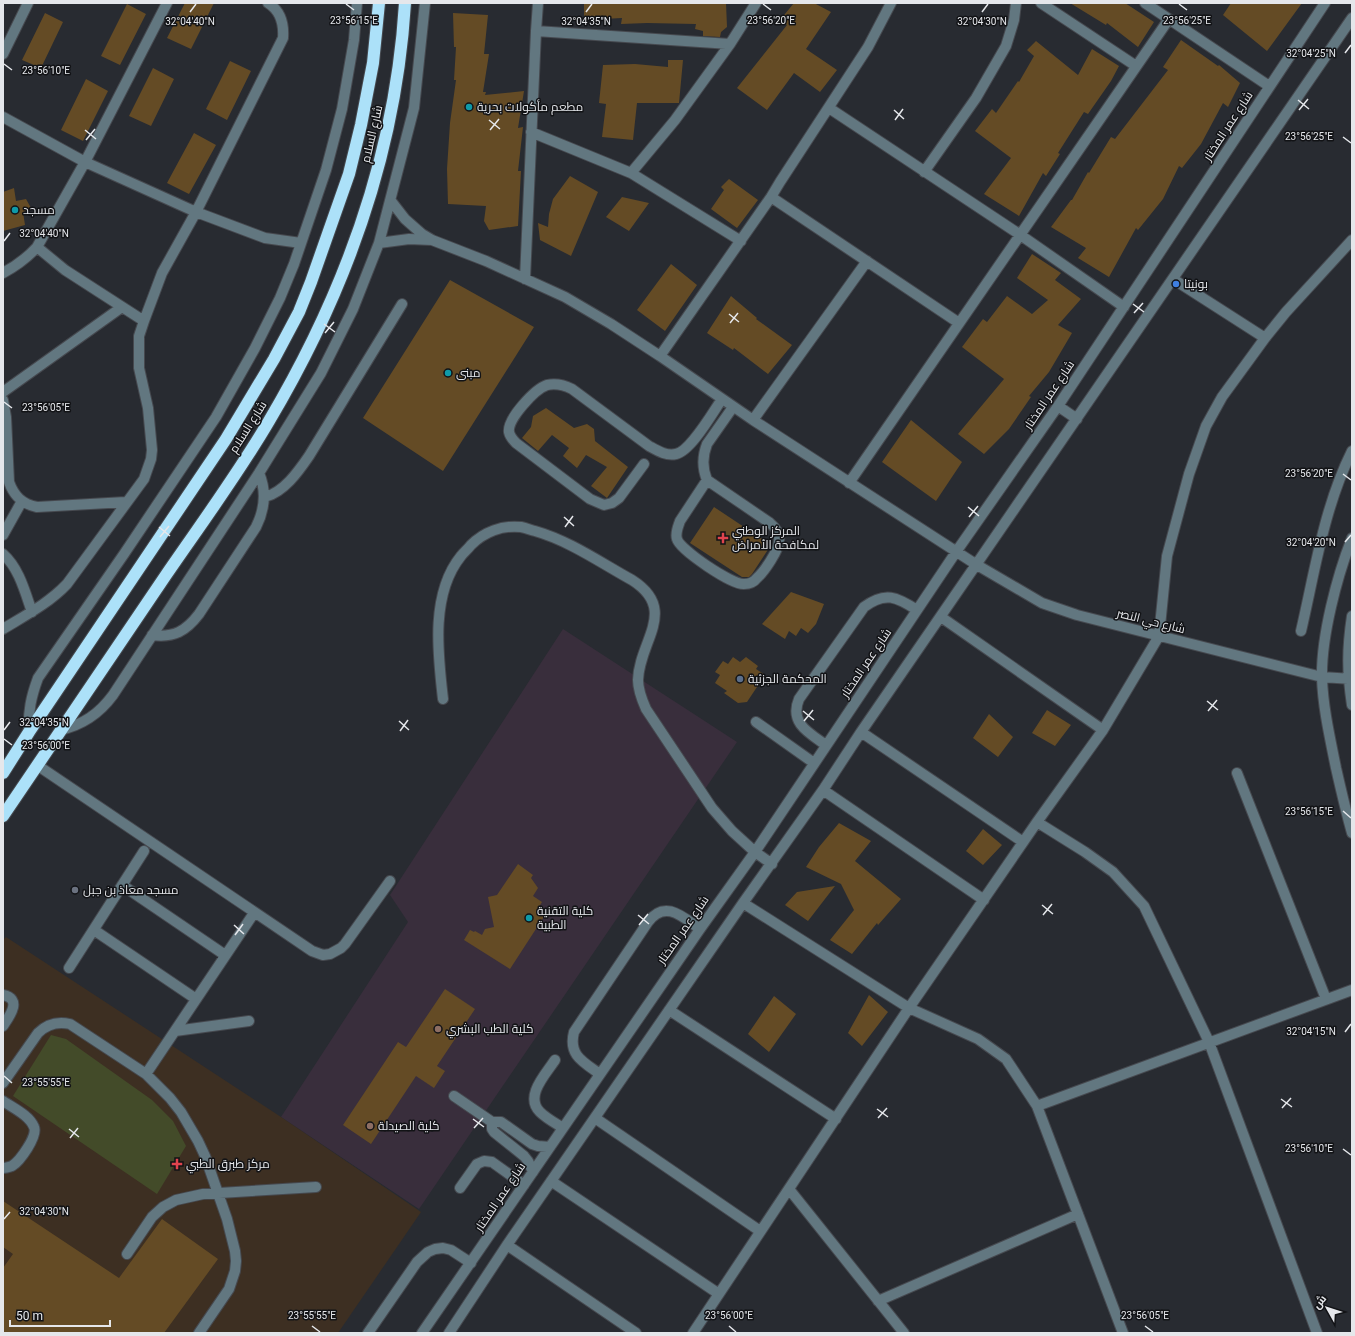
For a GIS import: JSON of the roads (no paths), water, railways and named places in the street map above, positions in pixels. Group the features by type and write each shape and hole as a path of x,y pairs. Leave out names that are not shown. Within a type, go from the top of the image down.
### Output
{"highway":[{"name":"شارع السلام","path":"3,773 226,439 274,359 299,312 349,174 361,125 372,63 380,3"},
{"name":"شارع السلام","path":"3,816 246,458 284,394 316,334 344,271 356,239 381,158 390,120 396,83 403,37 405,3"}],"street":[{"path":"3,54 28,3"},
{"path":"3,272 13,268 37,248 85,162 167,3"},
{"path":"3,629 51,599 67,584 144,479 152,454 152,441 148,408 139,368 139,336 162,273 196,212 283,38 284,29 282,21 278,12 268,3"},
{"path":"29,732 28,713 38,678 124,554 220,411 255,348 280,298 294,264 326,170 342,109 354,40 357,3"},
{"path":"60,730 81,724 91,718 103,708 113,695 259,473 321,373 338,342 353,309 379,243 414,108 425,3"},
{"path":"525,278 538,3"},
{"path":"630,173 675,120 730,44 756,3"},
{"path":"660,356 771,197 868,47 891,3"},
{"path":"924,172 976,98 1006,46 1014,20 1016,3"},
{"path":"1041,3 1136,66"},
{"path":"1145,3 1269,86"},
{"name":"شارع عمر المختار","path":"422,1333 700,929 755,852 956,552 1058,406 1325,3"},
{"path":"449,1333 507,1245 743,903 823,790 861,732 1174,279 1352,18"},
{"path":"849,483 1168,19"},
{"path":"536,31 730,44"},
{"path":"829,108 1019,234 1124,307"},
{"path":"3,117 85,162 196,212 265,238 301,243"},
{"path":"531,132 630,173 740,241"},
{"path":"771,197 959,323"},
{"path":"390,201 409,223 432,240"},
{"path":"379,243 409,239 432,240"},
{"name":"شارع حي النصر","path":"432,240 486,260 525,278 565,297 611,324 849,483 956,552 1042,603 1076,615 1322,677 1350,679"},
{"path":"692,1333 1023,842 1103,730 1159,636 1167,556 1189,474 1210,420 1222,398 1265,338 1286,312 1352,240"},
{"path":"37,248 65,270 144,321"},
{"path":"753,420 867,261"},
{"path":"1174,279 1265,338"},
{"path":"265,497 280,490 295,475 309,456 402,304"},
{"path":"3,392 122,307"},
{"path":"644,464 619,498 604,506 590,499 516,443 509,433 510,425 529,398 537,390 548,385 564,385 572,388 650,446 662,452 675,454 682,452 691,444 722,399"},
{"path":"3,400 6,417 9,482 11,490 22,501 37,507 126,502"},
{"path":"1058,406 1077,419"},
{"path":"707,480 680,521 677,528 677,539 688,552 728,579 738,584 748,584 757,578 778,548 778,532 770,523 707,480 703,468 704,450 707,444 734,407"},
{"path":"1301,631 1328,510 1352,451"},
{"path":"152,635 160,636 175,634 194,620 256,527 264,507 265,497 259,473"},
{"path":"3,535 22,501"},
{"path":"443,700 439,658 438,621 446,584 460,557 474,542 486,533 501,528 521,527 547,534 632,580 647,592 652,600 656,619 639,672 638,681 642,700 646,709 712,808 732,831 755,852 772,864"},
{"path":"1352,538 1340,572 1328,625 1322,677 1325,710 1331,745 1352,834"},
{"path":"3,554 16,571 32,612"},
{"path":"826,745 800,725 796,715 799,699 864,607 872,601 891,597 900,600 917,610"},
{"path":"1352,616 1348,658 1352,705"},
{"path":"941,617 1103,730"},
{"path":"756,722 814,763"},
{"path":"861,732 1023,842"},
{"path":"37,765 254,913 312,951 323,955 330,954 345,944 390,881"},
{"path":"1237,772 1326,999"},
{"path":"823,790 984,900"},
{"path":"1037,822 1085,852 1112,872 1144,906 1209,1042 1317,1333"},
{"path":"69,968 144,851"},
{"path":"122,885 225,955"},
{"path":"743,903 910,1008 978,1039 1006,1059 1037,1106 1123,1333"},
{"path":"600,1074 579,1059 575,1053 572,1039 574,1032 652,916 664,911 676,912 700,929"},
{"path":"146,1074 254,913"},
{"path":"94,930 196,999"},
{"path":"1037,1106 1352,990"},
{"path":"3,995 10,999 14,1008 13,1012 3,1026"},
{"path":"669,1010 836,1119"},
{"path":"175,1031 249,1021"},
{"path":"3,1083 38,1033 48,1026 59,1022 70,1024 146,1074 170,1098 190,1126 205,1156 236,1251 235,1271 229,1289 199,1333"},
{"path":"555,1060 536,1089 534,1099 537,1109 541,1113 563,1128"},
{"path":"454,1096 492,1122 501,1122 532,1144 550,1147"},
{"path":"3,1101 29,1120 33,1126 35,1134 16,1162 10,1167 3,1168"},
{"path":"595,1118 760,1231"},
{"path":"492,1122 492,1129 494,1132 524,1156 533,1172"},
{"path":"460,1188 477,1164 484,1161 492,1162 524,1185"},
{"path":"551,1181 719,1294"},
{"path":"127,1254 152,1218 163,1207 176,1200 189,1196 218,1192 316,1187"},
{"path":"789,1189 904,1333"},
{"path":"878,1301 1078,1214"},
{"path":"507,1245 636,1333"},
{"path":"368,1333 417,1262 428,1252 443,1248 450,1250 471,1262"}],"place":[{"name":"مطعم مأكولات بحرية","path":"469,107"},
{"name":"مسجد","path":"15,210"},
{"name":"بونيتا","path":"1176,284"},
{"name":"مبنى","path":"448,373"},
{"name":"المركز الوطني لمكافحة الأمراض","path":"723,538"},
{"name":"المحكمة الجزئية","path":"740,679"},
{"name":"مسجد معاذ بن جبل","path":"75,890"},
{"name":"كلية التقنية الطبية","path":"529,918"},
{"name":"كلية الطب البشري","path":"438,1029"},
{"name":"كلية الصيدلة","path":"370,1126"},
{"name":"مركز طبرق الطبي","path":"177,1164"}]}
